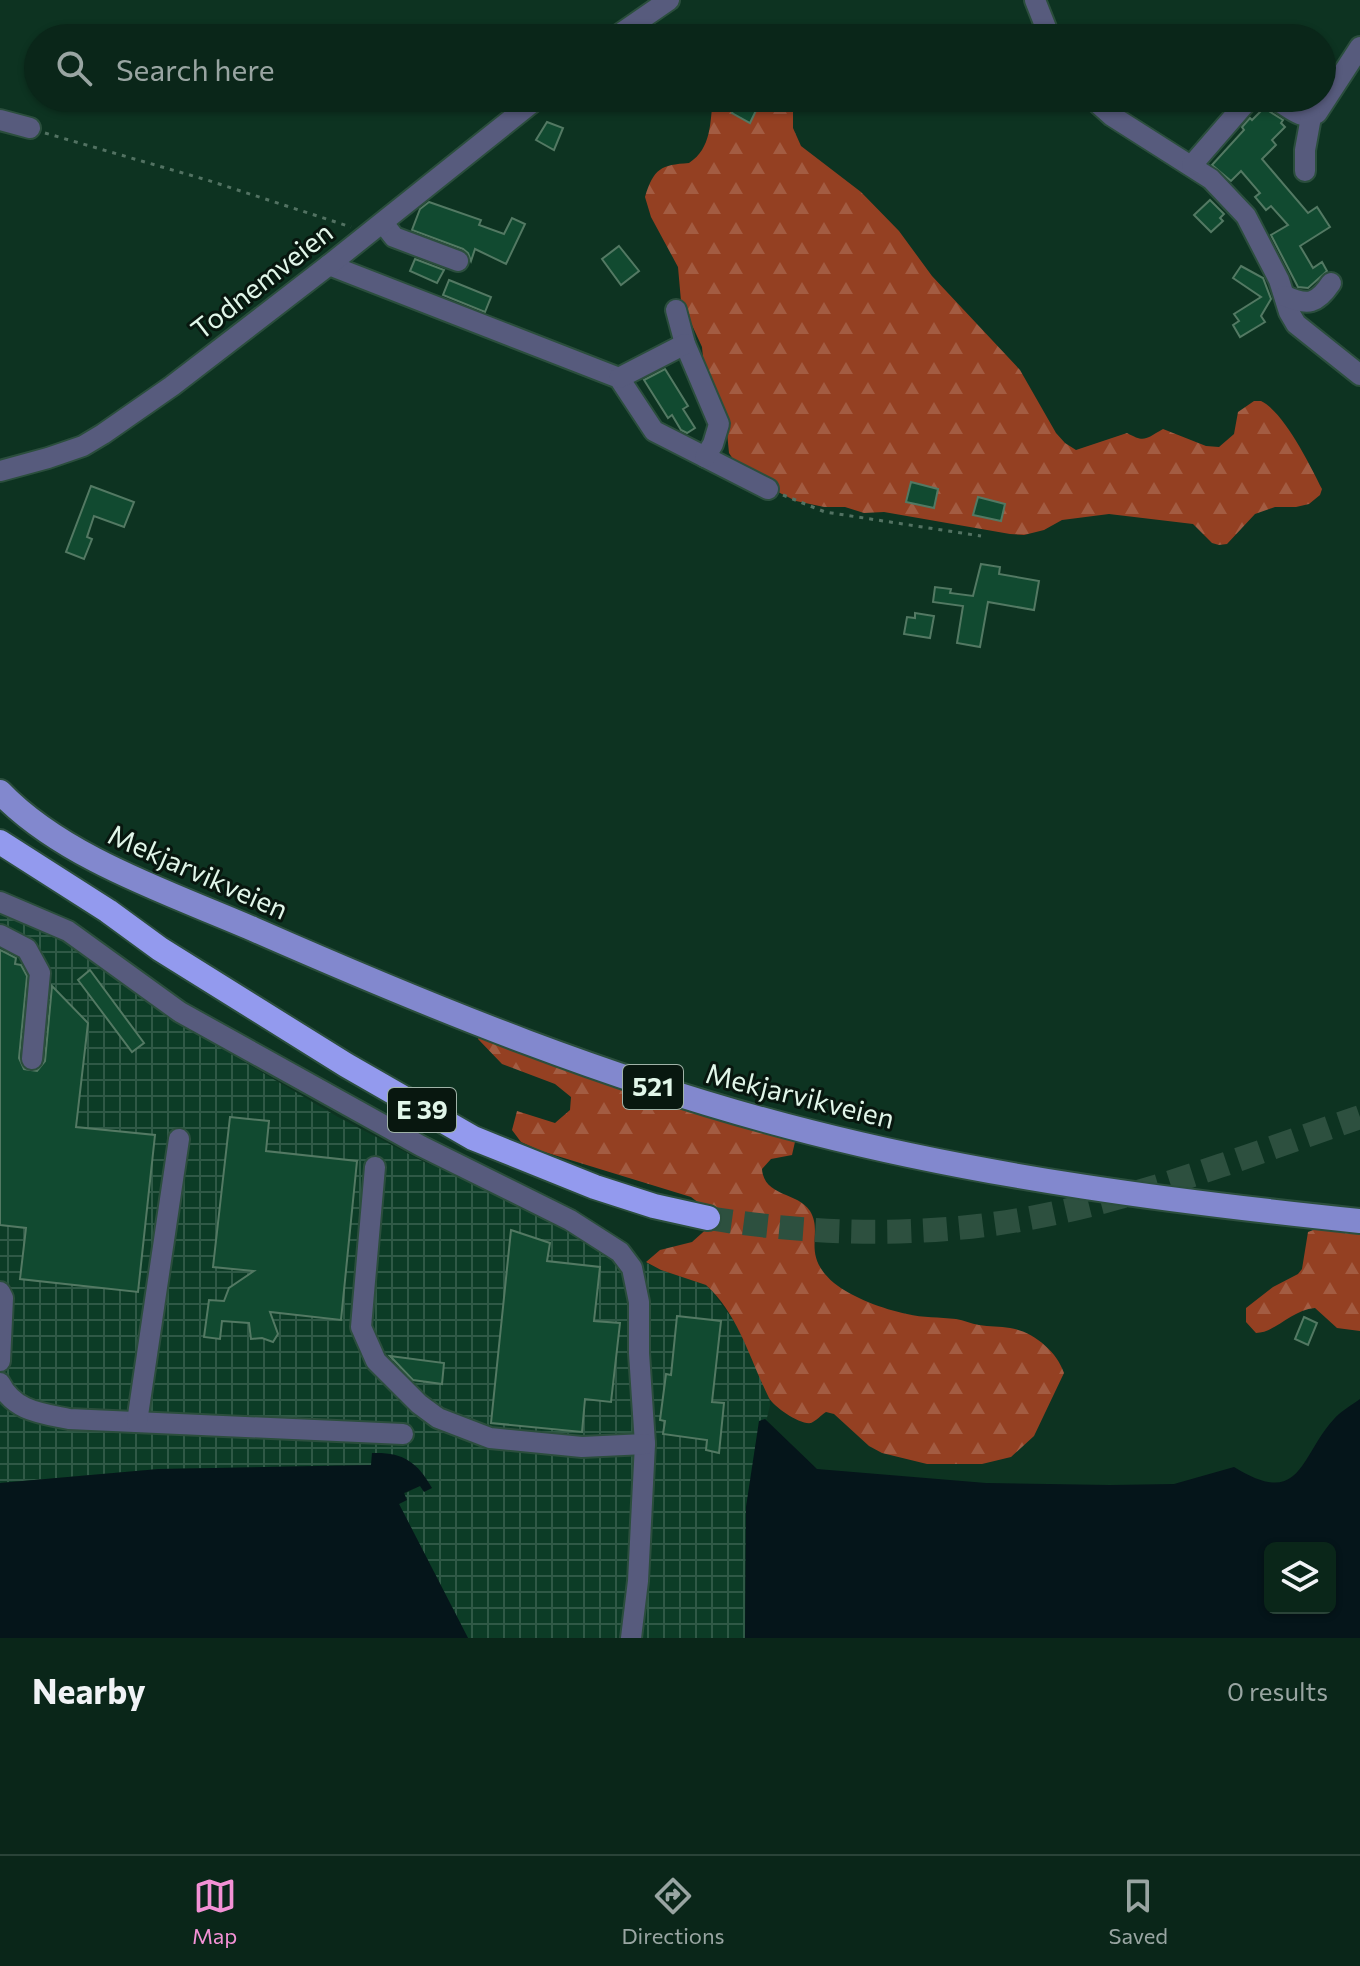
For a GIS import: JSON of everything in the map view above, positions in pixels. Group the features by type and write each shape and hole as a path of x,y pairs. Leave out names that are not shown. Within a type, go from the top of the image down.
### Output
{"highway":[{"name":"E 39","path":"0,842 108,911 160,949 346,1065 473,1138 595,1187 654,1206 708,1218"},
{"name":"E 39","path":"0,858 103,922 160,949"}],"main road":[{"name":"Mekjarvikveien","path":"0,792 56,838 135,878 459,1018 671,1093 811,1133 948,1163 1103,1189 1360,1221"}],"street":[{"path":"634,24 669,0"},
{"path":"1035,0 1044,24"},
{"path":"1336,84 1360,47"},
{"name":"Todnemveien","path":"0,471 83,446 103,434 172,386 329,265 521,112"},
{"path":"1108,112 1140,136 1211,179 1246,216 1296,324 1360,375"},
{"path":"1192,165 1238,112"},
{"path":"1296,112 1311,117 1318,112"},
{"path":"1305,171 1311,117"},
{"path":"0,120 30,128"},
{"path":"375,229 458,261"},
{"path":"329,265 619,378 654,431 768,489"},
{"path":"1285,296 1309,302 1323,296 1331,283"},
{"path":"676,310 685,344 719,424 705,457"},
{"path":"619,378 685,344"},
{"path":"0,902 68,931 193,1019 421,1146 570,1220 620,1252 632,1268 639,1302 645,1444 638,1581 631,1638"},
{"path":"0,935 27,949 40,973 32,1059"},
{"path":"137,1422 179,1139"},
{"path":"375,1167 361,1327 376,1361 419,1404 438,1418 490,1438 582,1447 645,1444"},
{"path":"0,1292 3,1298 0,1361"},
{"path":"0,1383 8,1398 29,1411 69,1419 403,1434"}],"path":[{"path":"30,128 207,180 359,230 375,229"},
{"path":"768,489 825,512 981,536"}],"shaded area":[{"path":"0,915 56,934 229,1053 338,1117 426,1163 471,1178 661,1270 706,1285 736,1324 769,1393 770,1405 746,1507 745,1638 468,1638 399,1504 404,1494 420,1486 431,1488 372,1465 159,1469 0,1483"},
{"path":"1360,1399 1360,1638 745,1638 746,1507 759,1421 765,1419 817,1469 986,1483 1110,1485 1174,1484 1234,1467 1256,1479 1273,1483 1286,1480 1296,1473 1322,1434 1343,1411"},
{"path":"372,1453 392,1454 408,1460 421,1471 432,1488 424,1492 420,1486 404,1493 407,1500 399,1504 468,1638 0,1638 0,1483 159,1469 371,1465"}],"green space":[{"path":"711,112 793,112 793,128 801,146 861,192 899,231 932,276 1020,370 1056,433 1076,450 1127,433 1145,438 1163,429 1206,446 1219,447 1234,434 1238,412 1254,401 1261,401 1279,416 1296,440 1322,489 1320,495 1309,504 1275,507 1255,514 1227,544 1219,545 1212,543 1193,524 1109,514 1062,520 1044,530 1024,535 1010,534 884,512 864,513 845,507 824,507 796,501 752,479 729,453 727,432 704,367 702,347 681,301 678,267 651,217 645,197 655,174 665,167 689,163 697,157 708,134"},
{"path":"481,1032 518,1033 777,1112 792,1113 797,1133 792,1155 771,1159 762,1169 769,1185 798,1200 810,1211 815,1228 815,1254 824,1273 850,1293 888,1309 1010,1328 1027,1333 1043,1343 1056,1357 1064,1373 1034,1436 1011,1457 982,1464 927,1464 882,1453 869,1446 834,1414 826,1412 813,1422 806,1423 782,1410 769,1398 727,1310 706,1285 646,1262 660,1250 692,1242 711,1225 712,1213 691,1197 541,1151 521,1142 512,1130 517,1111 555,1123 570,1110 571,1097 555,1084 502,1064 478,1039"},
{"path":"1360,1206 1360,1331 1337,1328 1315,1308 1256,1333 1246,1322 1246,1308 1273,1287 1298,1274 1302,1269 1308,1232 1359,1213"}],"building":[{"path":"732,112 755,112 750,123"},
{"path":"1260,112 1270,112 1283,120 1281,123 1285,127 1272,140 1276,145 1262,159 1308,213 1317,207 1330,227 1300,246 1313,268 1322,262 1327,271 1308,288 1298,287 1271,235 1288,225 1271,206 1266,210 1255,197 1260,193 1241,171 1231,181 1212,165 1244,130 1242,127 1250,118 1252,120"},
{"path":"547,122 563,128 554,150 536,140"},
{"path":"1210,200 1224,214 1220,218 1223,221 1211,232 1194,215"},
{"path":"429,202 481,220 479,225 504,234 512,218 525,224 506,264 475,249 471,261 463,249 412,230 420,209"},
{"path":"619,246 639,271 621,285 602,259"},
{"path":"415,259 444,270 437,283 410,271"},
{"path":"1241,266 1263,278 1271,299 1261,316 1265,322 1240,337 1233,325 1239,321 1234,314 1261,297 1233,278"},
{"path":"449,280 491,297 485,312 443,295"},
{"path":"665,369 688,406 683,409 695,428 687,433 681,430 672,415 668,418 644,380"},
{"path":"911,482 938,489 934,508 906,502"},
{"path":"91,486 134,502 124,527 94,516 87,537 92,539 84,559 66,552"},
{"path":"978,497 1005,504 1001,521 973,515"},
{"path":"981,564 1000,567 999,574 1039,581 1034,610 988,602 980,647 957,643 963,606 933,602 935,587 973,596"},
{"path":"915,613 934,616 930,638 904,634 907,617 915,618"},
{"path":"0,950 16,958 15,964 21,965 27,976 19,1058 24,1069 37,1071 45,1061 52,986 88,1023 76,1127 155,1135 138,1292 20,1279 26,1228 0,1225"},
{"path":"90,970 144,1043 132,1052 78,980"},
{"path":"230,1117 269,1121 266,1151 357,1161 341,1320 270,1312 278,1334 273,1342 262,1338 251,1339 249,1323 222,1321 220,1339 204,1337 209,1300 224,1301 229,1288 254,1271 213,1267"},
{"path":"511,1230 550,1243 547,1261 600,1267 594,1321 620,1323 611,1402 585,1399 582,1432 491,1423"},
{"path":"677,1316 721,1321 712,1402 724,1403 719,1453 706,1450 707,1440 663,1434 665,1421 660,1420 666,1374 671,1375"},
{"path":"1304,1317 1317,1323 1308,1345 1295,1339"},
{"path":"390,1356 444,1363 442,1384 413,1380"}],"tunnel":[{"path":"708,1218 850,1232 921,1231 993,1224 1087,1206 1133,1193 1360,1117"}]}
